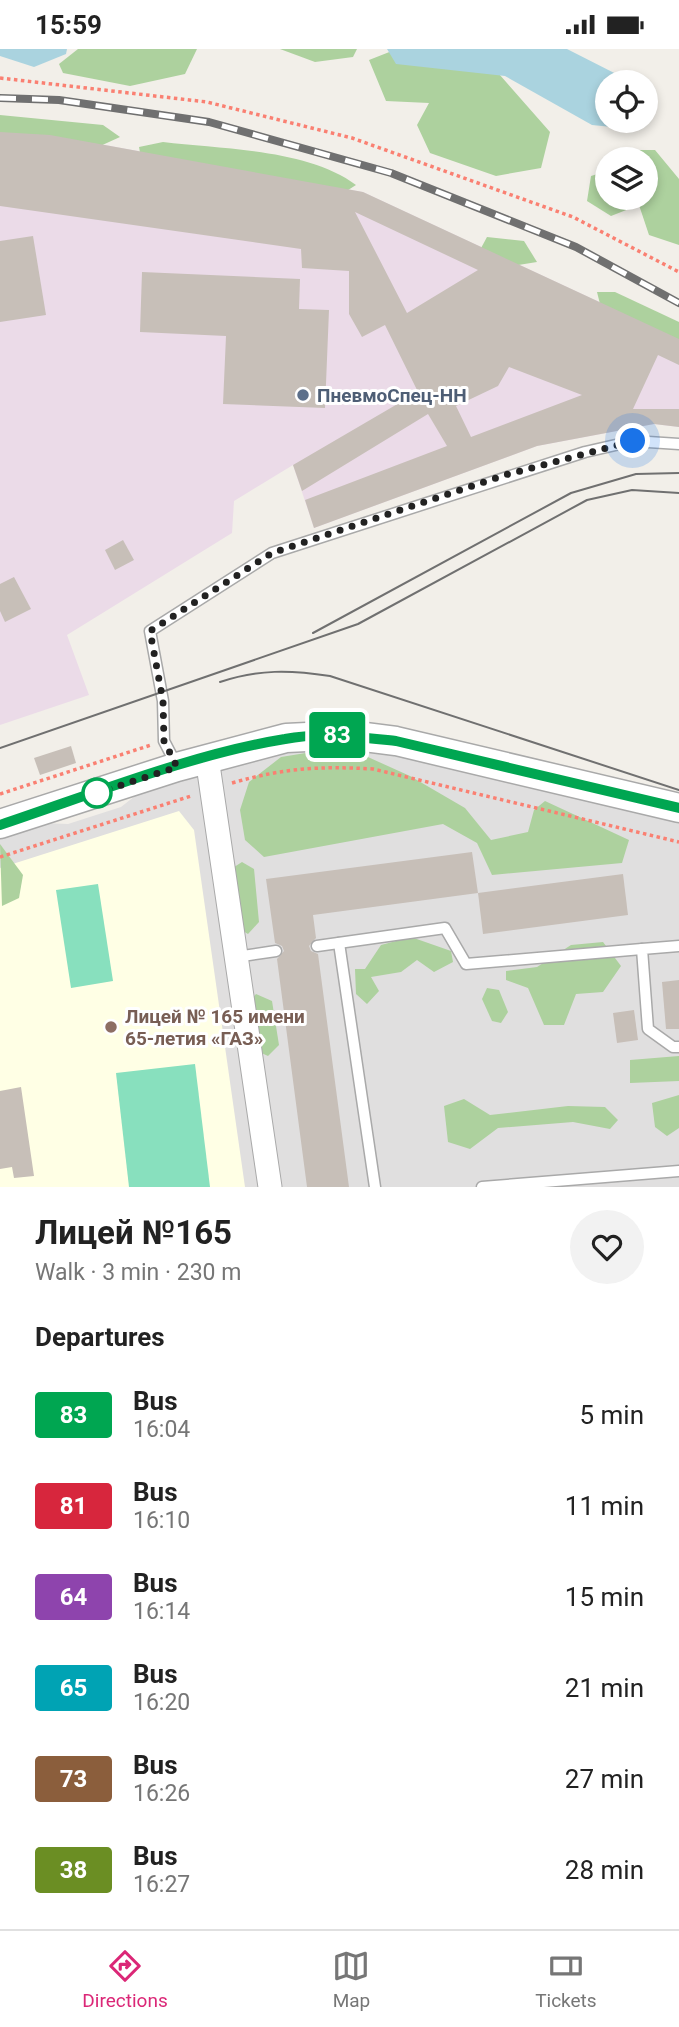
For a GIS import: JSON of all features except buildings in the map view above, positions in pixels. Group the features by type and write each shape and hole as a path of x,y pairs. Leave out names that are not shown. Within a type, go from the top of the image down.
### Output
{"street":[{"path":"0,824 207,758 286,738 349,735 396,741 679,808"},
{"path":"207,758 270,1187"}],"lane":[{"path":"177,767 164,741 163,701 150,631 272,553 585,452 633,441 679,444"},
{"path":"317,946 445,928 466,964 679,946"},
{"path":"340,943 375,1187"},
{"path":"642,949 648,1029 673,1047 679,1047"},
{"path":"236,957 276,951"},
{"path":"482,1187 679,1171"}],"path":[{"path":"0,78 207,102 352,138 573,217 679,272"},
{"path":"0,794 164,741"},
{"path":"0,857 277,770 324,767 373,769 679,842"}],"shaded area":[{"path":"0,132 50,135 363,192 679,339 679,427 654,424 537,446 314,528 293,465 234,501 232,533 67,635 89,695 0,725"},
{"path":"347,747 392,752 679,819 679,1187 0,1187 0,836 42,823 68,824 121,807 139,793 273,753"},
{"name":"Лицей № 165 имени 65-летия «ГАЗ»","path":"179,811 194,830 245,1187 0,1187 0,868"}],"green space":[{"path":"78,49 197,49 185,74 130,86 63,73 59,64"},
{"path":"280,49 357,49 353,57 315,62"},
{"path":"397,49 485,58 550,132 541,168 496,176 430,153 417,125 429,103 386,101 369,60"},
{"path":"0,115 103,125 120,137 98,147 0,139"},
{"path":"163,142 289,157 336,173 356,185 345,192 141,158 139,147"},
{"path":"658,154 679,179 679,245 649,235 641,210 658,210"},
{"path":"595,175 595,206 587,201 591,176"},
{"path":"601,210 626,210 611,216"},
{"path":"487,237 524,241 537,262 512,266 480,250"},
{"path":"597,292 615,292 679,322 679,344 601,308"},
{"path":"318,751 359,753 410,776 465,808 491,840 528,832 534,810 545,801 629,840 622,863 492,875 477,843 443,824 264,857 245,840 240,810 249,782 281,757"},
{"path":"0,844 23,875 19,898 2,906"},
{"path":"242,862 254,869 259,922 248,934 238,928 231,869"},
{"path":"98,884 113,981 71,988 56,890"},
{"path":"411,937 451,951 453,962 434,972 417,960 401,972 371,977 379,991 367,1004 356,994 355,969 365,969 381,945"},
{"path":"603,942 621,966 603,992 576,994 564,1025 544,1025 528,988 506,980 506,971 537,967 571,945"},
{"path":"487,988 499,990 508,1012 501,1023 492,1021 482,999"},
{"path":"256,994 272,1001 279,1045 268,1056 255,1050 247,1005"},
{"path":"679,1056 679,1081 630,1083 630,1060"},
{"path":"195,1064 210,1187 129,1187 116,1073"},
{"path":"679,1095 679,1128 667,1136 655,1127 652,1103"},
{"path":"464,1099 490,1115 568,1106 605,1107 618,1120 610,1129 573,1122 498,1128 470,1149 448,1142 444,1106"}],"water":[{"path":"0,49 67,49 66,54 34,67 0,56"},
{"path":"387,49 567,49 608,70 595,70 595,125 505,76 396,64"}],"tram line":[{"path":"313,633 571,493 636,474 679,473"},
{"path":"0,748 358,624 587,500 632,490 679,493"},
{"path":"220,682 275,672 330,676 679,790"}],"railway":[{"path":"0,98 59,100 209,122 391,173 576,247 679,303"}],"bus line":[{"name":"83","path":"0,825 192,762 258,744 286,738 349,735 396,741 679,808"}],"place":[{"name":"ПневмоСпец-НН","path":"303,395"},
{"name":"Лицей № 165 имени 65-летия «ГАЗ»","path":"111,1027"}],"route":[{"path":"97,793 177,767 164,741 163,701 150,631 272,553 505,475 633,441"}]}
